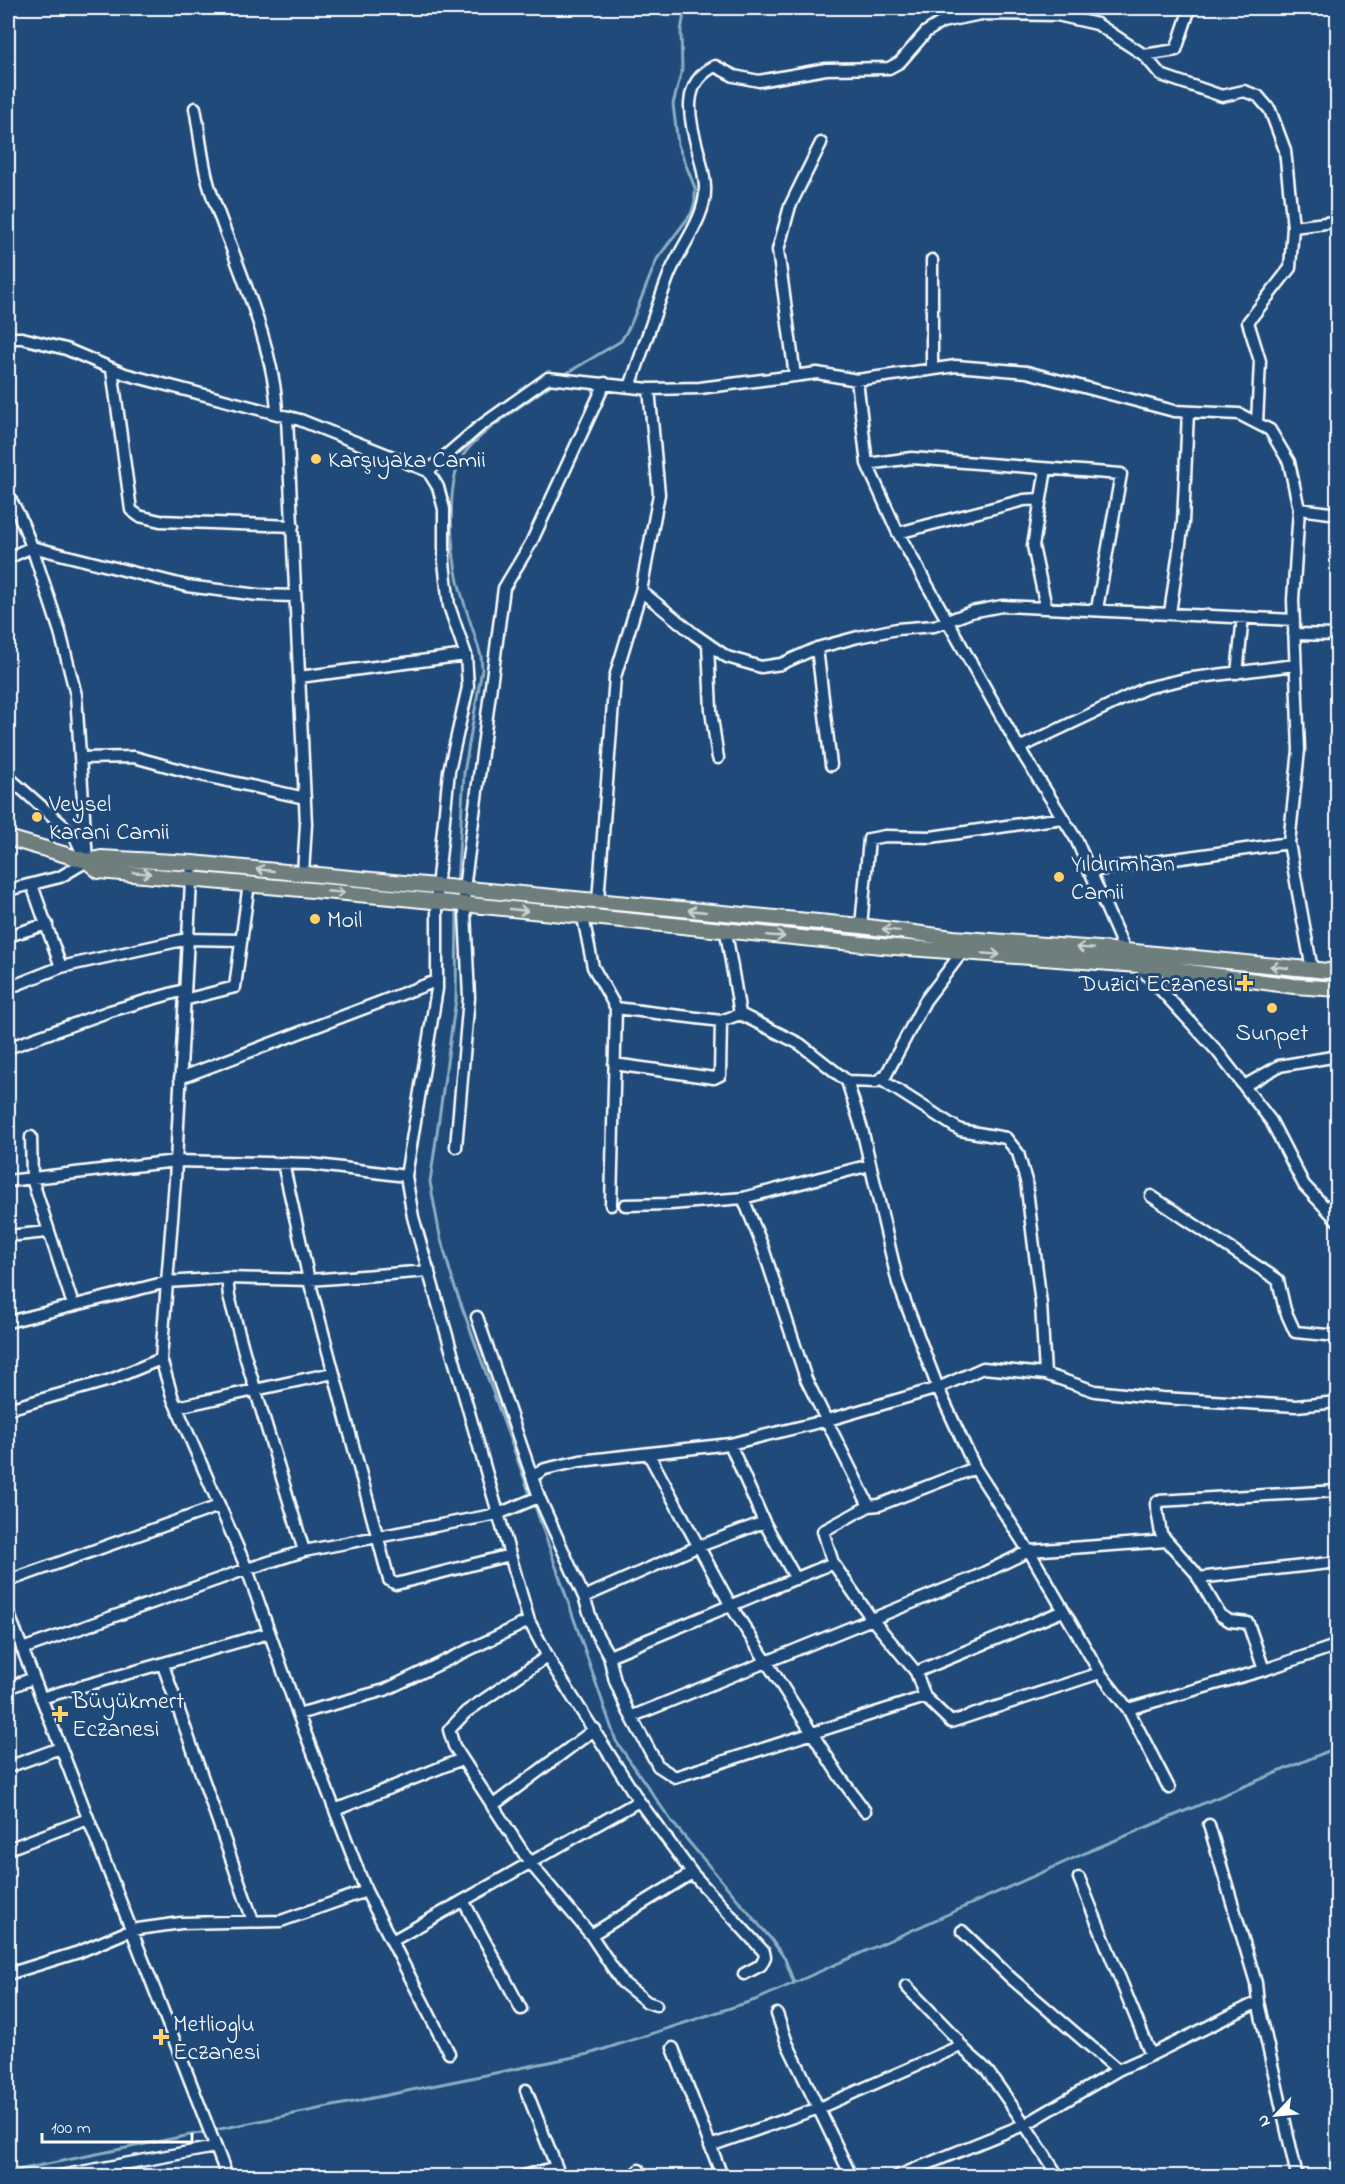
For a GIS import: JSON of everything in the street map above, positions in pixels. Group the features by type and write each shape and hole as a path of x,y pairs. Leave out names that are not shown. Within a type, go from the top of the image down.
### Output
{"main road":[{"path":"8,838 87,861 99,871 249,883 726,932 1138,966 1294,986 1338,989"},
{"path":"87,861 102,858 192,863 861,926 954,938 1125,951 1338,972"}],"street":[{"path":"1144,56 1176,50 1190,8"},
{"path":"630,387 670,272 703,206 705,186 689,120 692,92 702,72 714,66 734,76 759,81 826,69 889,68 900,62 926,32 942,22 981,14 1057,15 1097,24 1144,56 1161,75 1222,96 1244,91 1258,96 1270,110 1285,150 1293,228 1290,268 1248,322 1260,360 1257,423"},
{"path":"195,108 209,186 265,346 282,416 293,526 305,798 303,874"},
{"path":"795,376 778,250 790,206 820,143"},
{"path":"1293,228 1334,222 1338,219"},
{"path":"932,260 932,369"},
{"path":"8,338 22,338 66,350 112,369 282,416 428,471 438,487 444,509 444,562 449,606 466,655 468,687 448,771 453,903 469,998 456,1147"},
{"path":"428,471 478,427 548,378 565,378 649,390 700,388 817,373 857,380 956,366 1027,372 1174,411 1239,414 1270,430 1289,462 1299,509 1294,620 1299,750 1289,843 1312,970"},
{"path":"112,369 131,510 139,516 160,521 293,526"},
{"path":"857,380 867,464 897,533 1019,748 1076,839 1125,951 1218,1051 1271,1121 1304,1185 1338,1221"},
{"path":"605,384 531,543 504,588 452,889 453,903 436,981 406,1176 413,1217 529,1621 548,1656 639,1801 692,1873 764,1952 765,1957 761,1965 744,1974"},
{"path":"598,901 615,677 641,591 659,494 649,390"},
{"path":"1170,613 1183,523 1188,412"},
{"path":"867,464 912,458 1121,474 1098,609"},
{"path":"1046,469 1033,546 1046,608"},
{"path":"8,495 20,517 32,548 60,633 76,695 87,861"},
{"path":"897,533 1024,500 1040,499"},
{"path":"1299,509 1338,514"},
{"path":"8,558 32,548 187,586 258,595 295,596"},
{"path":"641,591 728,657 761,667 781,663 817,648 897,629 934,626 947,620 1002,606 1294,620"},
{"path":"1237,673 1243,617"},
{"path":"1294,634 1338,634"},
{"path":"708,644 711,711 718,758"},
{"path":"817,648 831,765"},
{"path":"299,676 466,655"},
{"path":"1019,748 1146,688 1185,679 1295,665"},
{"path":"81,758 134,757 196,774 305,798"},
{"path":"8,777 74,835 87,861"},
{"path":"861,926 869,839 885,836 931,837 1062,818"},
{"path":"1089,872 1289,843"},
{"path":"8,890 60,877 87,861"},
{"path":"192,863 176,1161 161,1359 177,1407 247,1569 298,1714 366,1891 449,2053"},
{"path":"8,1048 110,1011 235,987 249,883"},
{"path":"32,885 61,967"},
{"path":"584,917 593,967 616,1008 611,1205"},
{"path":"8,936 47,924"},
{"path":"726,932 740,1014"},
{"path":"8,988 61,967 187,939 240,940"},
{"path":"846,1081 876,1082 886,1075 925,1001 963,951"},
{"path":"180,1078 436,981"},
{"path":"616,1008 721,1021 740,1014 800,1044 846,1081 870,1165 898,1283 938,1388 975,1468 1029,1551 1100,1673 1128,1709 1169,1788"},
{"path":"614,1064 714,1078 720,1075 721,1021"},
{"path":"1244,1086 1279,1066 1338,1056"},
{"path":"880,1079 960,1130 1006,1138 1018,1153 1026,1181 1041,1304 1044,1374"},
{"path":"31,1137 32,1179 47,1232 73,1305"},
{"path":"8,1181 176,1161 310,1164 406,1176"},
{"path":"283,1163 309,1280 389,1580 396,1584 510,1556"},
{"path":"625,1205 743,1198 870,1165"},
{"path":"1151,1197 1278,1280 1285,1311 1295,1332 1338,1336"},
{"path":"743,1198 762,1245 806,1379 869,1506"},
{"path":"1326,1208 1338,1201"},
{"path":"8,1236 47,1232"},
{"path":"8,1322 167,1282 227,1278 309,1280 429,1271"},
{"path":"227,1278 229,1296 304,1551"},
{"path":"477,1317 533,1476 534,1499 584,1597 596,1633 609,1656 615,1682 658,1767 675,1777 925,1696"},
{"path":"8,1408 110,1380 161,1359"},
{"path":"533,1476 545,1469 580,1461 649,1455 730,1444 828,1420 938,1388 983,1368 1044,1374 1095,1391 1162,1398 1296,1406 1338,1402"},
{"path":"177,1407 333,1372"},
{"path":"730,1444 764,1522 796,1579"},
{"path":"649,1455 731,1606 865,1811"},
{"path":"975,1468 879,1505 869,1506 822,1531 833,1563 871,1618 916,1672 925,1696 951,1722 1100,1673"},
{"path":"1264,1670 1248,1623 1230,1621 1220,1615 1198,1578 1161,1534 1156,1510 1158,1501 1338,1491"},
{"path":"22,1649 304,1551 498,1514 534,1499"},
{"path":"8,1581 219,1506"},
{"path":"584,1597 697,1547 764,1522"},
{"path":"633,1716 973,1578 1029,1551 1167,1541"},
{"path":"1198,1578 1338,1562"},
{"path":"609,1656 833,1563"},
{"path":"916,1672 1063,1611"},
{"path":"8,1612 227,2176"},
{"path":"298,1714 385,1690 529,1621"},
{"path":"41,1698 269,1633"},
{"path":"1128,1709 1338,1646"},
{"path":"548,1656 466,1712 449,1730 462,1760 530,1863 591,1935 622,1982 647,2002 656,2005"},
{"path":"163,1665 253,1921"},
{"path":"8,1688 33,1678"},
{"path":"492,1806 595,1729"},
{"path":"8,1767 60,1748"},
{"path":"335,1810 462,1760"},
{"path":"392,1941 639,1801"},
{"path":"8,1849 88,1819"},
{"path":"1209,1825 1256,1983 1258,2002 1297,2176"},
{"path":"591,1935 692,1873"},
{"path":"1079,1878 1151,2055"},
{"path":"8,1974 79,1952 131,1930 181,1923 281,1921 366,1891"},
{"path":"464,1902 521,2009"},
{"path":"963,1932 1011,1978 1118,2070"},
{"path":"906,1986 957,2039 960,2046 986,2069 1026,2124 1058,2176"},
{"path":"898,2176 1026,2124 1118,2070 1258,2002"},
{"path":"777,2014 787,2043 851,2176"},
{"path":"710,2146 819,2108 960,2046"},
{"path":"672,2048 722,2176"},
{"path":"524,2176 558,2172 526,2090"},
{"path":"60,2176 214,2145"}],"green space":[{"path":"778,8 945,8 901,14"}],"waterway":[{"path":"562,376 621,341 631,324 657,259 691,214 695,202 695,188 678,145 673,104 682,70 681,31 685,8"},
{"path":"457,885 464,773 482,669 481,656 455,568 451,516 454,481 464,454 482,435 554,382"},
{"path":"457,907 456,999 430,1182 440,1236 454,1285 531,1497"},
{"path":"534,1503 616,1741 672,1822 771,1939 785,1959 794,1983"},
{"path":"8,2172 589,2054 758,1999 1092,1850 1338,1747"}],"place":[{"name":"Karşıyaka Camii","path":"316,459"},
{"name":"Veysel Karani Camii","path":"37,817"},
{"name":"Yıldırımhan Camii","path":"1059,877"},
{"name":"Moil","path":"315,919"},
{"name":"Duzici Eczanesi","path":"1245,983"},
{"name":"Sunpet","path":"1272,1008"},
{"name":"Büyükmert Eczanesi","path":"60,1714"},
{"name":"Metlioglu Eczanesi","path":"161,2037"}]}
